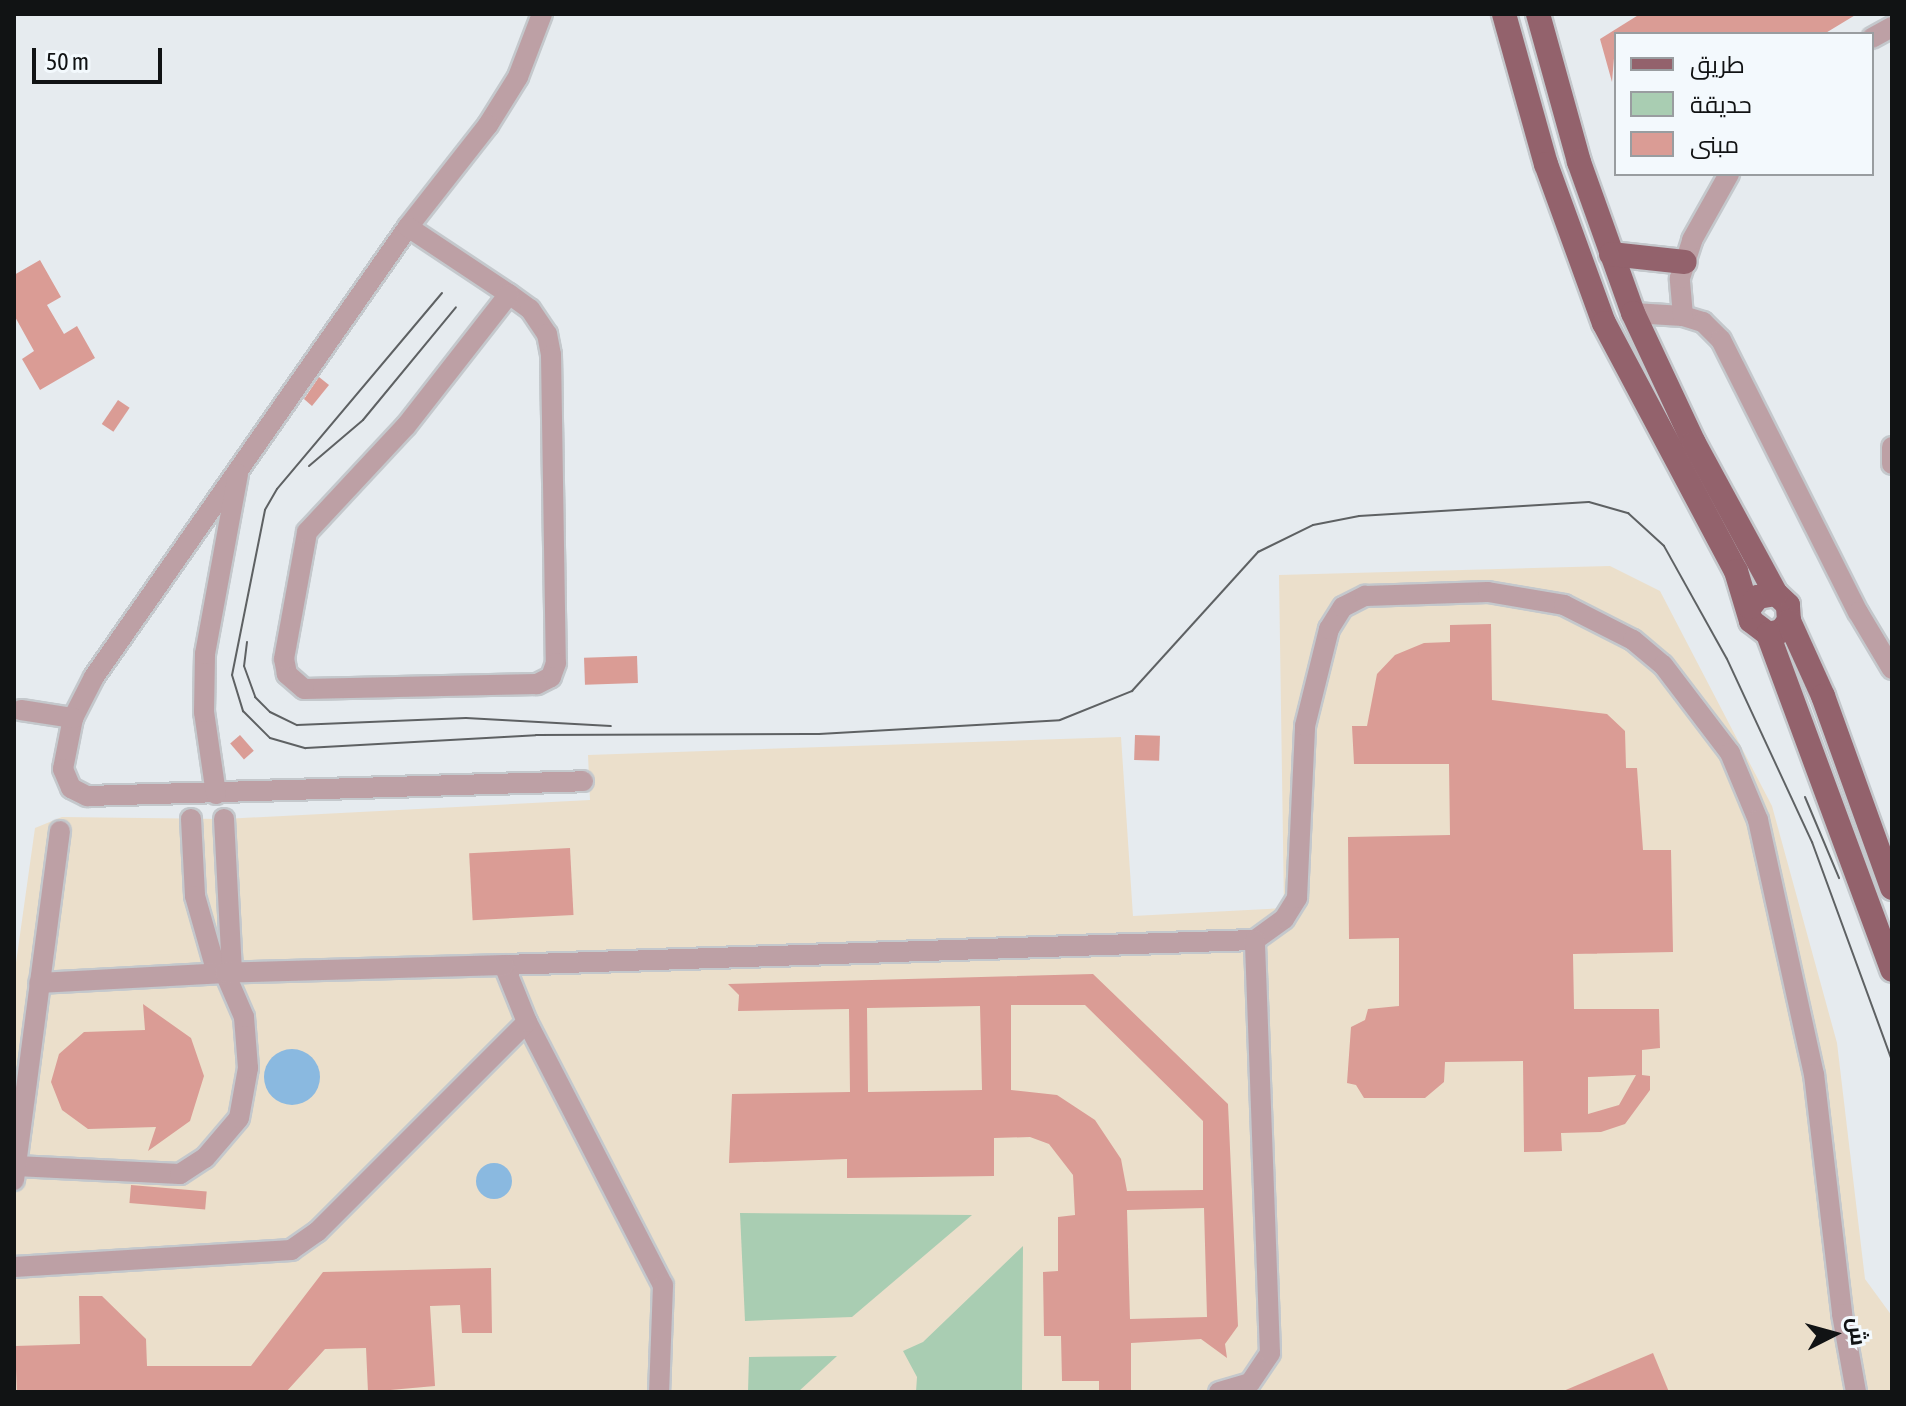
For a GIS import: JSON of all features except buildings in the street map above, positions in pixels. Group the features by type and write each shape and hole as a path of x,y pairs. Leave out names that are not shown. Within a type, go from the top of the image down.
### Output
{"main road":[{"path":"1504,14 1546,164 1604,323 1750,607 1755,628 1778,627"},
{"path":"1538,14 1611,254 1633,313 1694,443 1776,594 1788,605 1778,627 1892,970"},
{"path":"1611,254 1685,262"},
{"path":"1604,323 1633,313"},
{"path":"1750,607 1758,597 1776,594"},
{"path":"1778,627 1823,696 1892,888"}],"street":[{"path":"542,14 518,77 488,125 408,227 239,465 94,677 73,718 63,769 79,793 216,794 583,781"},
{"path":"1874,37 1892,27"},
{"path":"1683,316 1680,278 1685,262 1728,176"},
{"path":"408,227 509,294 536,317 551,355 554,670 537,684 304,689 287,674 284,659 307,532 406,426 509,294"},
{"path":"1633,313 1683,316 1703,322 1721,340 1858,612 1892,669"},
{"path":"1892,447 1892,464"},
{"path":"216,794 204,712 205,654 239,465"},
{"path":"39,983 225,972 1255,940 1284,919 1300,886 1305,726 1329,629 1343,607 1378,594 1526,595 1564,605 1633,640 1663,665 1711,723 1758,820 1814,1074 1856,1392"},
{"path":"16,710 73,718"},
{"path":"60,831 15,1173 180,1174 205,1158 239,1118 248,1068 244,1017 195,896 191,819"},
{"path":"224,819 225,972"},
{"path":"1219,1392 1250,1383 1270,1353 1255,940"},
{"path":"504,965 527,1022 663,1285 659,1392"},
{"path":"14,1267 291,1250 317,1232 527,1022"}],"shaded area":[{"path":"1610,566 1660,591 1772,806 1837,1043 1865,1279 1892,1316 1892,1392 14,1392 14,977 35,828 62,817 224,819 590,800 588,755 1121,737 1133,916 1284,908 1279,575"}],"green space":[{"path":"740,1213 972,1215 852,1317 745,1321"},
{"path":"1023,1246 1022,1392 916,1392 917,1377 903,1351 923,1342"},
{"path":"837,1356 798,1392 748,1392 749,1357"}],"water":[{"path":"292,1049 311,1058 320,1077 311,1096 292,1105 273,1096 264,1077 273,1058"},
{"path":"494,1163 507,1168 512,1181 507,1194 494,1199 481,1194 476,1181 481,1168"}],"tram line":[{"path":"442,293 277,489 265,510 232,675 243,711 270,738 306,748 536,735 819,734 1060,720 1132,691 1258,552 1313,525 1359,516 1589,502 1628,513 1664,546 1727,659 1812,842 1892,1061"},
{"path":"309,466 363,420 456,307"},
{"path":"247,642 244,666 255,697 270,712 297,725 466,718 611,726"},
{"path":"1805,797 1839,878"}]}
